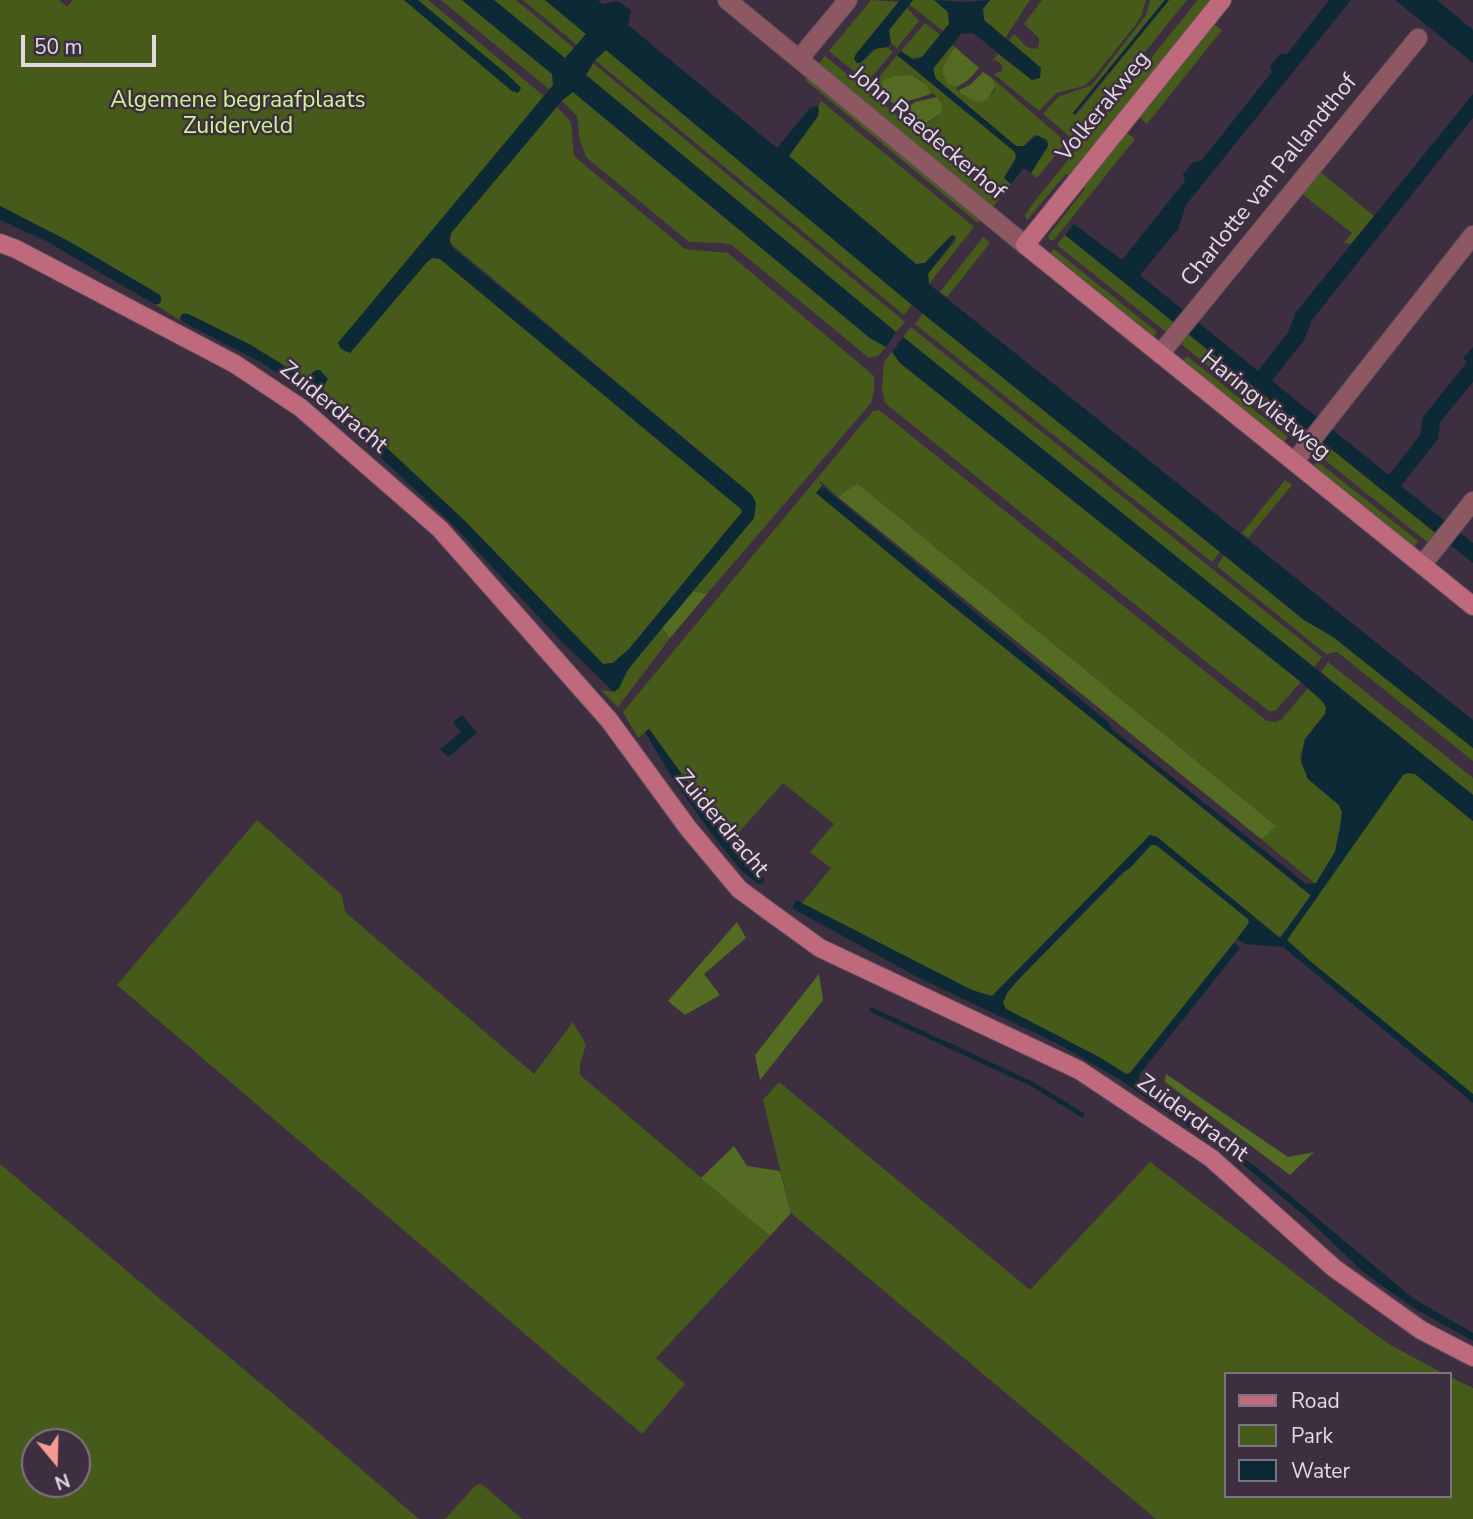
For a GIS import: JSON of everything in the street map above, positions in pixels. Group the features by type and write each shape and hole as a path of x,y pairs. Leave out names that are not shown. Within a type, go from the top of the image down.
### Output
{"street":[{"name":"John Raedeckerhof","path":"727,0 1025,245"},
{"path":"799,59 848,0"},
{"name":"Volkerakweg","path":"1025,245 1222,0"},
{"name":"Charlotte van Pallandthof","path":"1160,354 1418,38"},
{"path":"1295,461 1473,235"},
{"name":"Zuiderdracht","path":"0,243 235,364 301,408 430,520 609,720 688,828 739,889 748,896 820,948 1079,1070 1211,1158 1334,1268 1421,1330 1473,1357"},
{"name":"Haringvlietweg","path":"1025,245 1473,606"},
{"path":"1422,565 1473,501"}],"green space":[{"name":"Algemene begraafplaats Zuiderveld","path":"0,0 59,0 67,7 73,0 404,0 512,91 521,88 418,0 428,0 545,97 338,343 350,353 427,262 432,258 440,259 741,509 742,512 629,649 613,663 603,664 465,521 359,422 325,395 323,387 328,379 316,370 309,376 301,376 249,344 188,314 180,317 181,321 156,305 162,298 160,295 70,242 0,206"},
{"path":"441,0 462,0 552,74 552,88 550,90"},
{"path":"494,0 516,0 574,48 565,59"},
{"path":"523,0 545,0 586,34 577,45"},
{"path":"871,0 899,2 855,56 855,61 862,62 877,48 887,47 893,52 867,82 829,51"},
{"path":"913,0 934,0 948,12 949,24 943,31 909,4"},
{"path":"990,0 1030,0 1005,38 984,20 983,9"},
{"path":"1042,0 1146,0 1137,23 1094,77 1084,86 1056,93 1039,111 994,74 1002,71 1002,65 996,60 992,61 998,54 1032,80 1041,68 1009,40 1014,34 1027,47 1036,49 1039,46 1039,38 1024,24"},
{"path":"1150,0 1165,0 1073,113 1076,115 1169,0 1187,0 1074,140 1043,114 1058,97 1092,85 1146,15"},
{"path":"1198,0 1211,0 1070,176 1066,174 1027,220 1025,215 1034,202"},
{"path":"907,8 919,21 897,48 891,43 889,30"},
{"path":"925,23 940,35 922,57 910,58 901,51"},
{"path":"1214,24 1222,30 1147,124 1139,117"},
{"path":"952,45 955,47 954,52 943,67 943,76 956,87 959,86 956,88 960,93 990,96 995,90 993,79 1066,142 1037,178 1031,173 1048,146 1034,135 1024,146 1016,146 934,77 934,66"},
{"path":"955,47 979,68 957,87 948,84 943,75 943,67"},
{"path":"606,50 912,305 904,315 595,60"},
{"path":"897,55 1015,152 1016,158 1004,178 1011,184 1003,194 910,118 928,123 941,113 940,100 933,93 928,95 929,89 922,81 912,75 895,76 882,90 899,109 872,86"},
{"path":"825,56 999,199 991,210 820,68 820,62"},
{"path":"593,63 905,322 896,332 586,75"},
{"path":"983,72 993,79 995,87 987,100 977,102 960,93 959,90 970,85"},
{"path":"912,75 927,85 930,92 908,101 899,109 884,93 882,83 895,76"},
{"path":"808,76 978,216 978,223 805,80"},
{"path":"573,92 870,338 886,347 878,356 869,358 732,245 689,242 586,157 580,141 577,116 562,101"},
{"path":"937,97 942,104 941,113 925,124 917,122 903,111 915,102"},
{"path":"821,101 974,227 929,284 928,274 956,240 954,236 948,238 925,263 916,264 789,156 818,116"},
{"path":"557,107 571,122 574,156 685,249 728,253 874,376 871,403 707,594 693,591 754,518 754,499 751,494 450,243 451,233"},
{"path":"1126,132 1135,139 1054,240 1050,240 1048,236 1085,189 1083,186"},
{"path":"1319,171 1374,216 1351,244 1344,243 1352,233 1302,194"},
{"path":"1065,235 1178,325 1170,335 1057,245"},
{"path":"983,237 990,243 947,297 940,292"},
{"path":"1054,249 1157,332 1153,338 1049,255"},
{"path":"923,313 1220,552 1212,562 915,324"},
{"path":"911,327 1322,657 1314,667 903,337"},
{"path":"1188,334 1308,431 1300,441 1181,344"},
{"path":"892,352 900,363 1301,682 1275,711 1269,711 885,403 882,390 884,362"},
{"path":"1187,356 1288,437 1283,443 1182,362"},
{"path":"879,410 1267,721 1282,719 1308,688 1324,703 1325,714 1305,739 1300,757 1308,779 1339,805 1342,812 1335,852 1320,877 1323,886 1403,775 1415,774 1473,821 1473,1096 1282,940 1310,898 1280,938 1157,837 1150,835 989,1003 798,908 831,868 810,852 834,824 783,783 731,841 649,729 638,738 623,712 873,411","holes":["819,480 838,497 857,483 1275,825 1261,839 1318,886 1311,896 816,493 822,486"]},
{"path":"1319,439 1439,536 1431,545 1311,449"},
{"path":"1317,461 1418,541 1414,547 1313,467"},
{"path":"1285,480 1292,485 1248,538 1242,533"},
{"path":"857,483 1276,826 1261,839 838,497"},
{"path":"1224,555 1304,620 1333,636 1473,748 1473,761 1341,655 1337,652 1326,654 1217,566"},
{"path":"693,591 707,594 670,638 662,628"},
{"path":"662,628 670,638 618,707 601,690 614,692 618,688 628,670"},
{"path":"1328,662 1473,778 1473,795 1321,672"},
{"path":"257,820 342,895 345,912 534,1074 573,1022 586,1045 580,1063 580,1075 770,1236 656,1358 685,1384 642,1434 117,985"},
{"path":"1151,845 1160,846 1248,919 1249,923 1132,1072 1126,1074 1006,1009 1003,1003 1017,981"},
{"path":"737,922 746,938 704,974 720,995 685,1015 668,1001"},
{"path":"819,974 823,1000 760,1080 755,1055"},
{"path":"1166,1074 1288,1157 1314,1152 1290,1175 1165,1082"},
{"path":"779,1082 1030,1290 1150,1162 1365,1327 1389,1344 1440,1372 1224,1372 1224,1498 1452,1498 1452,1378 1473,1388 1473,1519 1156,1519 791,1213 763,1100"},
{"path":"734,1146 747,1166 780,1171 791,1213 770,1236 701,1178"},
{"path":"0,1164 318,1432 419,1519 0,1519"},
{"path":"480,1484 522,1519 445,1519 475,1486"}],"water":[{"path":"404,0 418,0 508,75 521,88 518,93 512,91"},
{"path":"462,0 494,0 565,58 586,34 545,0 598,0 602,4 618,1 631,10 628,25 777,148 810,108 817,106 818,116 789,156 916,264 925,263 952,235 956,237 928,274 929,284 1473,720 1473,748 1333,637 1304,620 912,305 606,50 595,60 586,75 896,332 886,347 870,338 573,92 564,98 451,233 449,239 452,247 751,494 756,503 754,518 628,669 619,688 614,692 562,642 455,527 361,439 297,387 262,363 180,319 182,314 188,314 249,344 301,376 309,376 320,370 328,379 323,387 325,395 359,422 465,521 603,664 613,663 629,649 742,512 741,509 440,259 432,258 427,262 350,353 341,349 338,343 553,85 552,74"},
{"path":"900,0 913,0 889,30 891,43 887,47 874,49 857,63 854,59 856,54"},
{"path":"934,0 990,0 983,9 984,20 1041,68 1040,78 1032,80 973,33 961,34 933,69 936,79 1016,146 1024,146 1037,135 1047,140 1048,146 1031,173 1024,168 1011,184 1004,178 1016,158 1015,152 897,55 901,51 914,60 922,57 949,24 948,12"},
{"path":"1165,0 1169,0 1074,115 1073,113"},
{"path":"1329,0 1351,0 1186,205 1178,229 1140,275 1258,371 1288,332 1296,312 1473,94 1473,118 1312,320 1304,340 1272,381 1389,475 1420,435 1423,417 1467,362 1463,358 1473,347 1473,382 1440,422 1438,439 1401,486 1473,543 1473,563 1065,235 1074,224 1122,260 1185,181 1183,174 1193,162 1201,161 1272,72 1270,66 1280,54 1287,54"},
{"path":"1395,0 1437,0 1473,30 1473,63"},
{"path":"0,206 70,242 160,295 161,301 154,304 46,241 0,220"},
{"path":"903,337 1473,795 1473,821 1415,774 1403,775 1287,940 1473,1094 1473,1103 1283,947 1245,944 1237,939 1249,923 1248,919 1156,845 1151,845 1122,873 1017,981 1003,1003 1006,1009 1129,1074 1234,943 1240,948 1139,1075 1139,1083 1257,1168 1414,1299 1473,1333 1473,1341 1417,1310 1378,1283 1240,1162 1119,1079 1056,1043 919,978 792,908 796,900 972,990 992,996 1150,835 1157,837 1280,938 1311,895 816,493 822,486 1108,722 1112,729 1306,884 1316,883 1335,852 1341,825 1342,812 1339,805 1308,779 1301,762 1305,739 1325,714 1324,703 900,363 892,352"},
{"path":"462,715 477,733 448,757 440,749 461,732 453,722"},
{"path":"649,729 734,846 764,878 764,883 758,884 741,870 712,834 674,781 645,732"}],"waterway":[{"path":"872,1010 1032,1084 1082,1115"}]}
